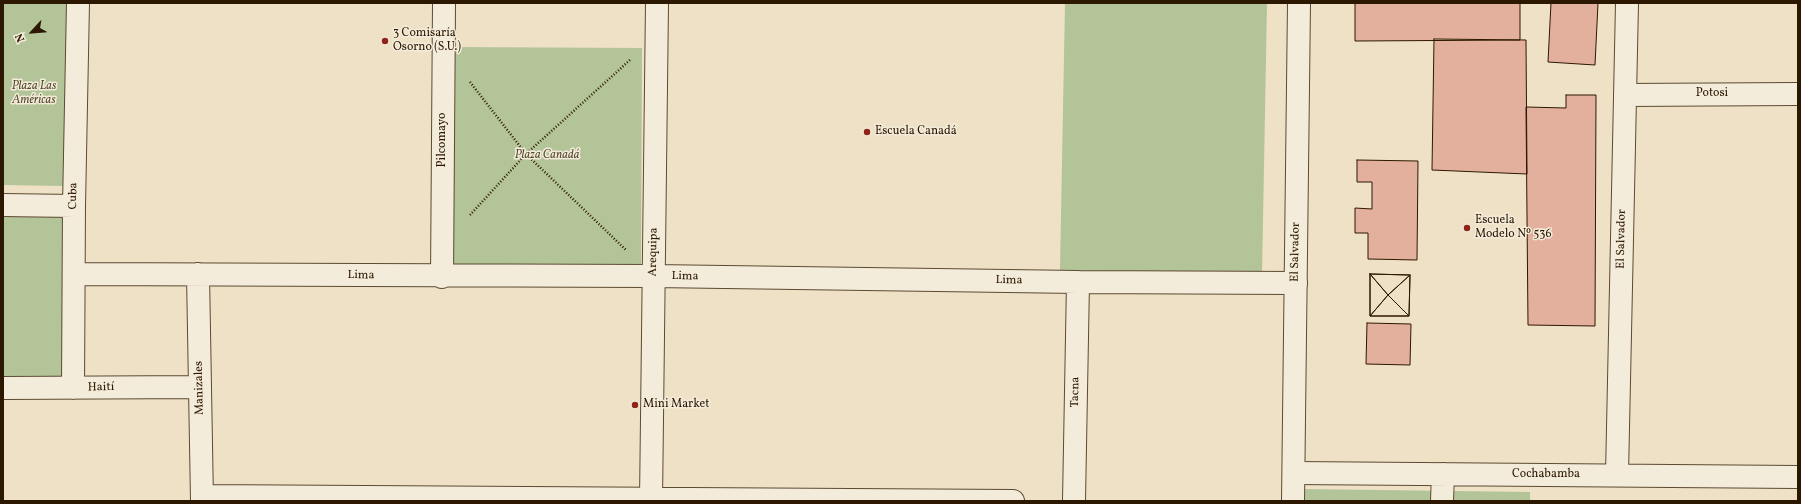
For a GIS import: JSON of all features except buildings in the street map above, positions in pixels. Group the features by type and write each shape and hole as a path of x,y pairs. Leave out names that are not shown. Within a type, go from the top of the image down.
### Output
{"street":[{"name":"Cuba","path":"73,388 74,206 78,3"},
{"name":"Pilcomayo","path":"442,277 444,3"},
{"name":"Arequipa","path":"651,500 657,3"},
{"name":"El Salvador","path":"1293,501 1299,3"},
{"name":"El Salvador","path":"1617,475 1627,3"},
{"name":"Potosi","path":"1625,95 1798,94"},
{"path":"3,205 74,206"},
{"name":"Lima","path":"74,274 442,277 654,276 1078,282 1296,283"},
{"name":"Manizales","path":"198,274 202,499"},
{"name":"Tacna","path":"1074,501 1078,282"},
{"name":"Haití","path":"3,388 200,387"},
{"name":"Cochabamba","path":"1294,473 1798,477"},
{"path":"1442,501 1443,474"},
{"path":"202,499 1014,501"}],"path":[{"path":"442,244 526,154 657,36"},
{"path":"468,79 526,154 654,276"}],"green space":[{"name":"Plaza Las Américas","path":"3,3 67,3 64,186 3,185"},
{"path":"1065,3 1267,3 1262,275 1060,270"},
{"name":"Plaza Canadá","path":"452,47 642,48 641,265 451,264"},
{"path":"3,215 66,215 66,379 3,379"},
{"path":"1302,489 1530,492 1530,501 1302,501"}],"place":[{"name":"3 Comisaría Osorno (S.U.)","path":"385,41"},
{"name":"Escuela Canadá","path":"867,132"},
{"name":"Escuela Modelo Nº 536","path":"1467,228"},
{"name":"Mini Market","path":"635,405"}]}
